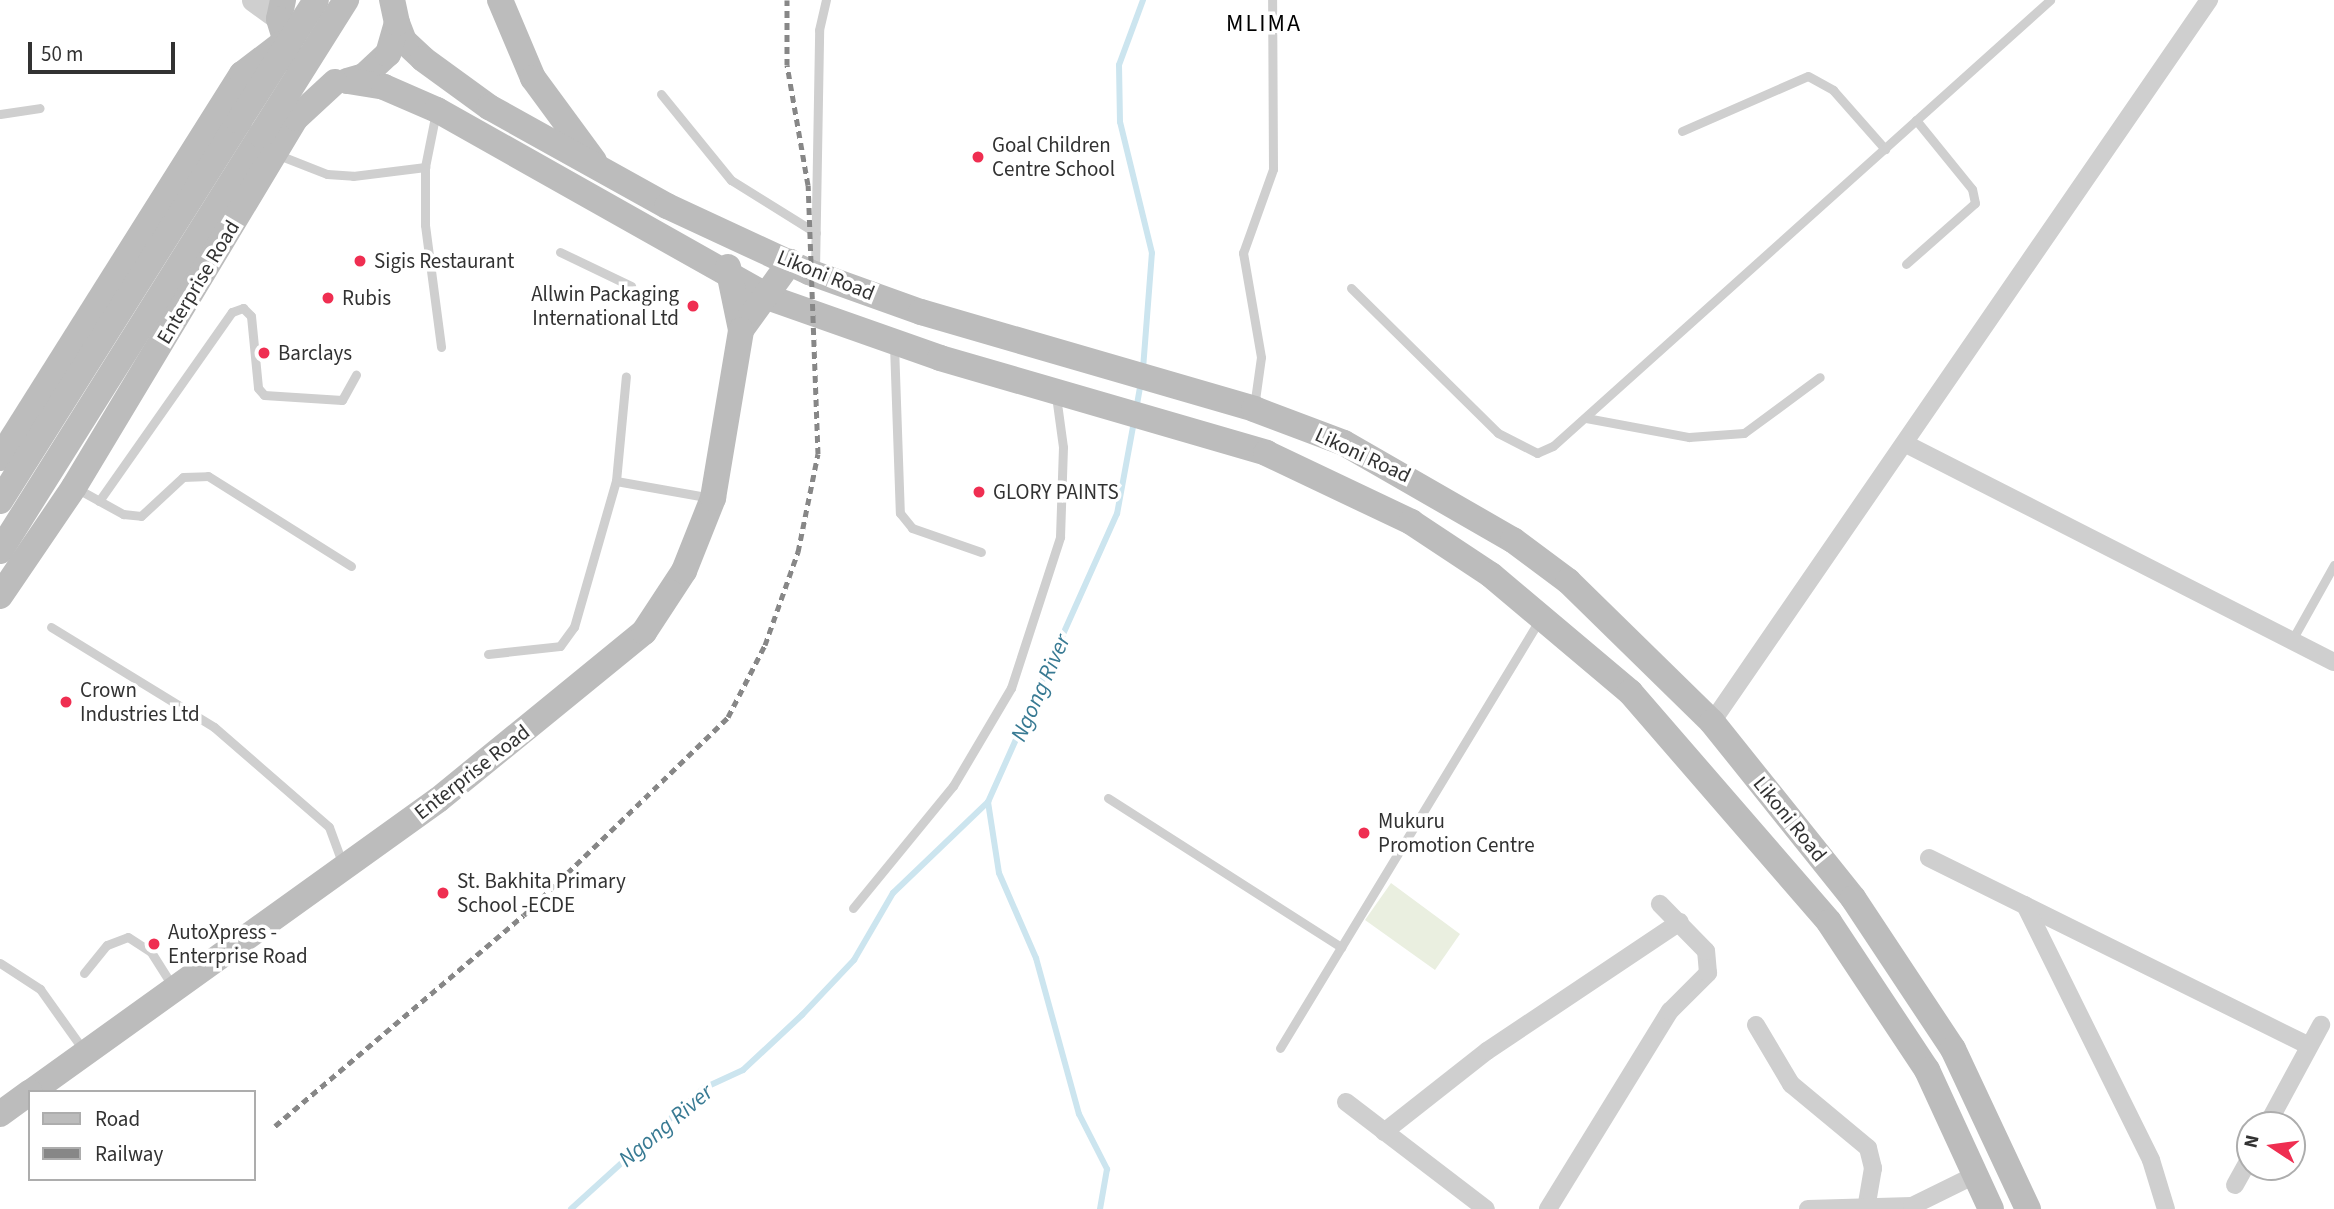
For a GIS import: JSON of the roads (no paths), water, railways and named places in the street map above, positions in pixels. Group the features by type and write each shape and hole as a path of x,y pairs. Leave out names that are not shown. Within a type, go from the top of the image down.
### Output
{"main road":[{"path":"0,501 316,0"},
{"path":"0,551 346,0"},
{"path":"500,0 533,78 601,170"},
{"name":"Likoni Road","path":"398,9 404,41 466,93 601,170 720,230 815,274 1087,360 1254,409 1345,443 1513,540 1568,581 1712,722 1853,898 1953,1049 2028,1209"},
{"name":"Enterprise Road","path":"0,596 74,487 308,102 342,81 377,67 398,9"},
{"name":"Likoni Road","path":"282,21 309,74 402,94 437,110 770,298 894,342 1067,397 1266,453 1340,483 1412,522 1542,615 1640,702 1829,922 1914,1049 1977,1174 1991,1209"},
{"path":"0,458 242,74 282,21"},
{"path":"402,94 405,72 423,59"},
{"path":"720,230 741,330"},
{"path":"741,330 770,298 790,261"},
{"name":"Enterprise Road","path":"33,1090 438,800 644,632 684,572 713,498 741,330"},
{"name":"Enterprise Road","path":"0,1114 28,1093"}],"street":[{"path":"253,0 282,21"},
{"path":"1712,722 1906,444 2209,0"},
{"path":"1906,444 2334,662"},
{"path":"1929,858 2308,1046"},
{"path":"1548,1209 1671,1011 1708,973 1706,951 1660,904"},
{"path":"2025,905 2151,1160 2166,1209"},
{"path":"1384,1132 1487,1051 1680,922"},
{"path":"2274,1111 2321,1025"},
{"path":"1756,1026 1791,1084 1868,1148 1873,1168 1866,1207"},
{"path":"1346,1102 1486,1209"},
{"path":"1808,1209 1912,1206 1977,1174"},
{"path":"2235,1185 2237,1181"}],"lane":[{"path":"815,274 819,30 826,0"},
{"path":"1254,409 1261,357 1243,253 1273,169 1272,0"},
{"path":"1351,288 1517,447 1537,453 1553,446 1586,418 2050,0"},
{"path":"1682,131 1808,76 1833,90 1885,149"},
{"path":"661,94 731,180 816,233"},
{"path":"0,114 40,108"},
{"path":"437,110 425,167 425,225 441,347"},
{"path":"1906,264 1975,203 1972,188 1916,120"},
{"path":"275,153 340,175 425,167"},
{"path":"560,252 631,286"},
{"path":"99,501 232,312 243,308 251,316 258,388 264,395 342,400 356,375"},
{"path":"894,342 900,513 912,528 982,552"},
{"path":"488,654 560,646 574,627 616,481 626,376"},
{"path":"1586,418 1689,437 1744,433 1819,377"},
{"path":"853,908 953,786 1011,688 1059,537 1067,397"},
{"path":"74,487 99,501 141,516 183,477 208,476 351,566"},
{"path":"616,481 713,498"},
{"path":"2292,640 2334,565"},
{"path":"1280,1048 1542,615"},
{"path":"51,628 214,727 329,827 344,866"},
{"path":"1108,798 1341,947"},
{"path":"84,973 107,945 128,937 151,952 174,988"},
{"path":"0,963 40,989 85,1052"}],"waterway":[{"name":"Ngong River","path":"1143,0 1119,65 1120,122 1152,253 1143,369"},
{"name":"Ngong River","path":"1136,410 1141,383"},
{"name":"Ngong River","path":"571,1209 704,1088 743,1070 802,1015 854,960 893,893 988,802 1117,514 1134,421"},
{"path":"988,802 999,873 1036,958 1079,1114 1107,1169 1100,1209"}],"railway":[{"path":"275,1126 524,915 728,717 765,645 798,552 818,454 808,185 787,65 787,0"}],"place":[{"name":"Goal Children Centre School","path":"978,157"},
{"name":"Sigis Restaurant","path":"360,261"},
{"name":"Rubis","path":"328,298"},
{"name":"Allwin Packaging International Ltd","path":"693,306"},
{"name":"Barclays","path":"264,353"},
{"name":"GLORY PAINTS","path":"979,492"},
{"name":"Crown Industries Ltd","path":"66,702"},
{"name":"Mukuru Promotion Centre","path":"1364,833"},
{"name":"St. Bakhita Primary School -ECDE","path":"443,893"},
{"name":"AutoXpress - Enterprise Road","path":"154,944"}],"district":[{"name":"MLIMA","path":"1264,24"}]}
